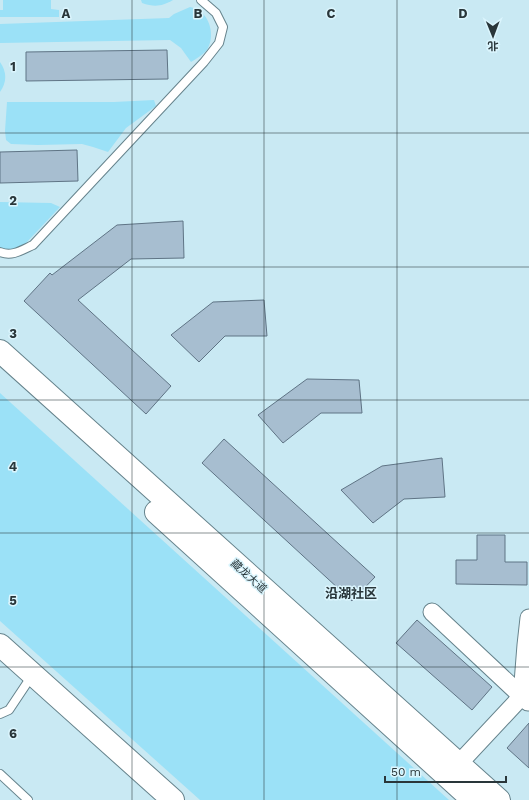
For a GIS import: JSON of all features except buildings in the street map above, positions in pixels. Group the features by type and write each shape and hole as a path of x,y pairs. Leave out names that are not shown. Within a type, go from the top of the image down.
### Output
{"main road":[{"name":"藏龙大道","path":"0,351 452,770 473,800"},
{"name":"藏龙大道","path":"0,370 452,770 499,800"},
{"path":"0,645 173,800"},
{"path":"0,659 157,800"}],"street":[{"path":"432,612 526,699"},
{"path":"452,770 526,699 526,645 529,618"}],"lane":[{"path":"0,252 5,254 19,252 32,245 204,62 219,43 222,27 216,13 201,0"},
{"path":"0,714 9,710 27,683"},
{"path":"0,774 28,800"}],"shaded area":[{"path":"3,0 51,0 51,9 59,10 59,17 0,17 0,10 3,10"},
{"path":"141,0 173,0 165,4 154,6 142,3"},
{"path":"190,7 199,10 204,15 209,24 211,34 210,44 207,50 191,62 181,48 170,40 0,43 0,24 169,18 174,14"},
{"path":"0,62 5,73 5,81 0,92"},
{"path":"154,100 156,106 126,128 108,152 82,144 11,144 6,140 5,131 7,102 114,102"},
{"path":"0,202 51,203 60,207 26,243 20,247 7,249 0,248"},
{"path":"0,393 449,800 200,800 0,621"}],"district":[{"name":"沿湖社区","path":"351,593"}]}
